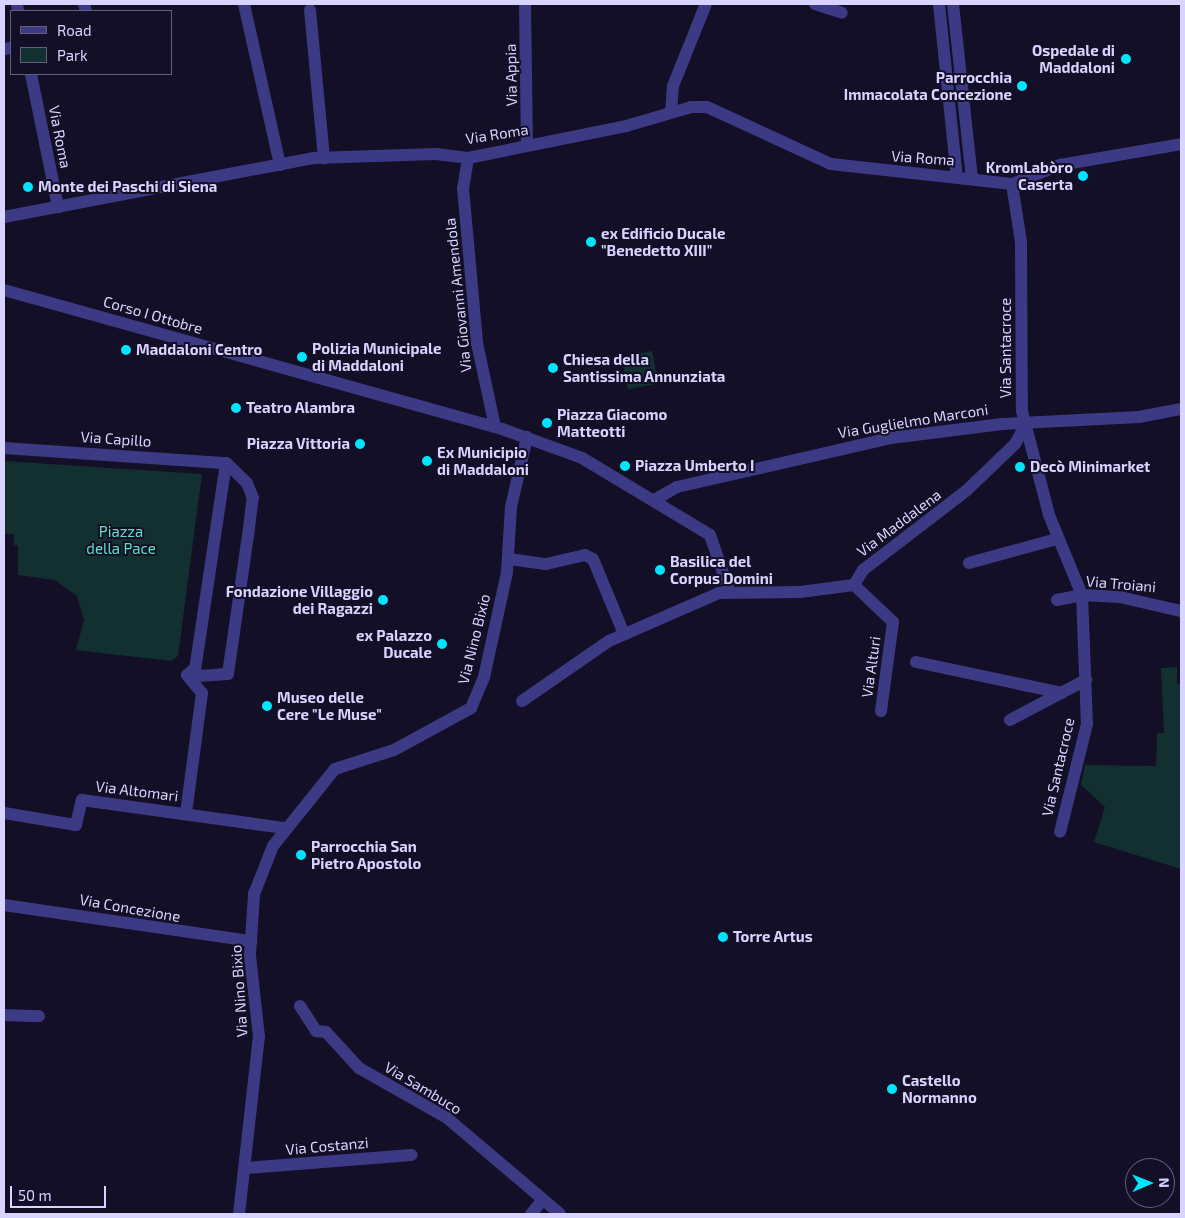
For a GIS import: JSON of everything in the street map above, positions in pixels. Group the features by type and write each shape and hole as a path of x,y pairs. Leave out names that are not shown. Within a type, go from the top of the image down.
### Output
{"street":[{"path":"244,4 280,165"},
{"name":"Via Appia","path":"525,4 527,146"},
{"path":"671,113 673,86 706,4"},
{"path":"815,4 842,13"},
{"path":"939,4 957,177"},
{"path":"953,4 972,178"},
{"path":"310,10 324,158"},
{"name":"Via Roma","path":"31,75 58,207"},
{"name":"Via Roma","path":"4,217 324,158 436,154 468,158 671,113 707,107 831,164 972,178 1012,184"},
{"path":"1012,184 1060,165 1181,144"},
{"name":"Via Giovanni Amendola","path":"468,158 463,188 477,343 495,427"},
{"name":"Via Santacroce","path":"1012,184 1021,242 1022,411 1027,422 1057,539 1082,596 1087,724 1060,832"},
{"name":"Corso I Ottobre","path":"4,290 495,427"},
{"name":"Via Guglielmo Marconi","path":"656,499 677,487 882,440 1027,422 1140,417 1181,409"},
{"name":"Via Maddalena","path":"854,584 863,570 966,491 1015,444 1027,422"},
{"path":"495,427 582,458 656,499 710,535 730,593"},
{"name":"Via Nino Bixio","path":"239,1214 246,1168 260,1037 251,941 254,894 284,828 335,769 394,750 471,708 484,677 509,559 511,508 527,437"},
{"name":"Via Capillo","path":"4,448 226,463"},
{"path":"196,676 228,674 253,498 247,483 226,463"},
{"path":"186,813 202,693 196,676 226,463"},
{"path":"969,563 1057,539"},
{"path":"509,559 546,564 586,555 593,559 624,634"},
{"path":"522,701 624,634 685,605 730,593 800,592 854,584"},
{"name":"Via Alturi","path":"854,584 894,622 881,711"},
{"name":"Via Troiani","path":"1057,600 1082,596 1143,599 1181,611"},
{"path":"916,662 1062,693"},
{"name":"Via Santacroce","path":"1010,720 1086,680"},
{"name":"Via Altomari","path":"4,814 76,824 82,800 284,828"},
{"name":"Via Concezione","path":"4,905 251,941"},
{"name":"Via Sambuco","path":"300,1006 316,1031 326,1032 359,1068 447,1118 542,1201 560,1214"},
{"path":"4,1015 39,1016"},
{"name":"Via Costanzi","path":"246,1168 412,1155"},
{"path":"532,1214 542,1201"}],"green space":[{"path":"652,351 658,383 628,389 622,357"},
{"name":"Piazza della Pace","path":"4,461 202,474 178,656 171,661 76,650 84,620 77,596 55,580 18,575 18,545 14,545 14,534 4,534"},
{"path":"1177,667 1177,684 1181,684 1181,869 1094,842 1105,807 1081,785 1085,765 1156,766 1157,733 1164,733 1161,668"}],"place":[{"name":"Ospedale di Maddaloni","path":"1126,59"},
{"name":"Parrocchia Immacolata Concezione","path":"1022,86"},
{"name":"KromLabòro Caserta","path":"1083,176"},
{"name":"Monte dei Paschi di Siena","path":"28,187"},
{"name":"ex Edificio Ducale \"Benedetto XIII\"","path":"591,242"},
{"name":"Maddaloni Centro","path":"126,350"},
{"name":"Polizia Municipale di Maddaloni","path":"302,357"},
{"name":"Chiesa della Santissima Annunziata","path":"553,368"},
{"name":"Teatro Alambra","path":"236,408"},
{"name":"Piazza Giacomo Matteotti","path":"547,423"},
{"name":"Piazza Vittoria","path":"360,444"},
{"name":"Ex Municipio di Maddaloni","path":"427,461"},
{"name":"Piazza Umberto I","path":"625,466"},
{"name":"Decò Minimarket","path":"1020,467"},
{"name":"Basilica del Corpus Domini","path":"660,570"},
{"name":"Fondazione Villaggio dei Ragazzi","path":"383,600"},
{"name":"ex Palazzo Ducale","path":"442,644"},
{"name":"Museo delle Cere \"Le Muse\"","path":"267,706"},
{"name":"Parrocchia San Pietro Apostolo","path":"301,855"},
{"name":"Torre Artus","path":"723,937"},
{"name":"Castello Normanno","path":"892,1089"}]}
